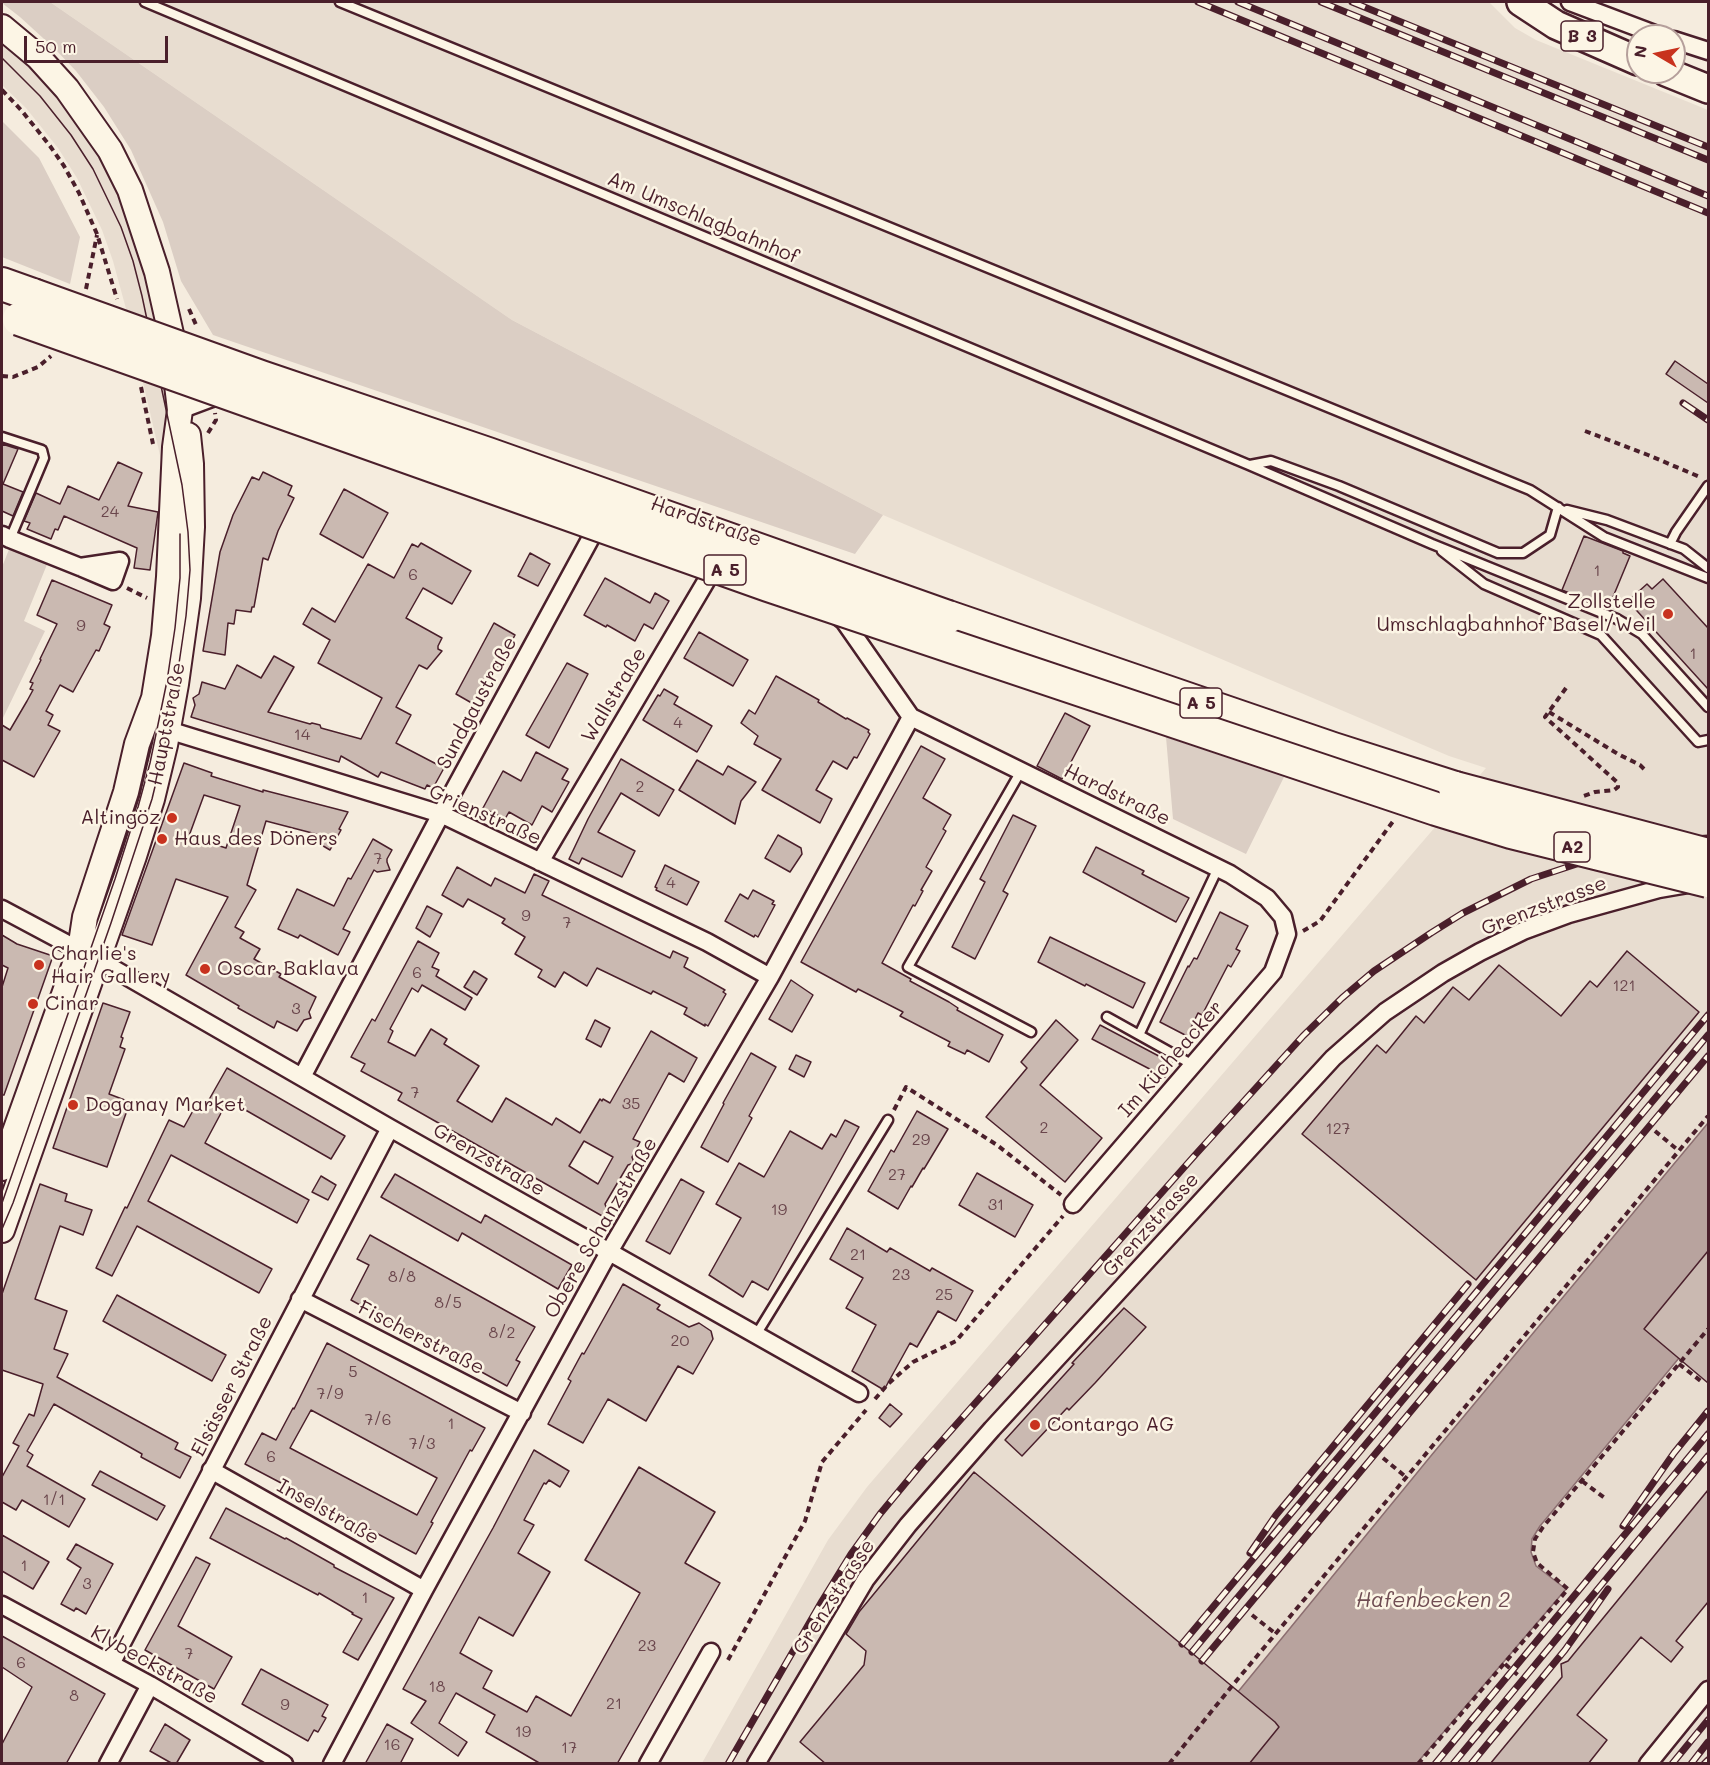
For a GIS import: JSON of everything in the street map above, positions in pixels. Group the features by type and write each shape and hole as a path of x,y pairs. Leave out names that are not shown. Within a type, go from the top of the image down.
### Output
{"highway":[{"name":"A 5","path":"2,284 18,309 768,585 1445,799"},
{"name":"A2","path":"1445,799 1708,855"},
{"name":"A2","path":"1445,799 1511,832 1708,882"}],"main road":[{"name":"B 3","path":"1521,2 1556,25 1626,56"},
{"name":"Hauptstraße","path":"2,27 38,57 67,89 110,150 130,190 157,272 171,334 180,410 175,447 169,577 156,687 137,744 126,792 85,917 89,955 73,1027 2,1230"},
{"path":"1686,80 1708,89"},
{"name":"Hauptstraße","path":"2,1168 142,831 152,799 168,730 186,616 192,527 191,464 187,426 180,410"}],"street":[{"path":"1570,2 1628,24"},
{"path":"1686,44 1708,51"},
{"name":"Hardstraße","path":"180,410 230,394 244,392 279,395 759,561 844,621 910,717 1230,874 1267,898 1283,917 1287,934"},
{"name":"Sundgaustraße","path":"302,1077 606,509"},
{"path":"6,537 113,581"},
{"name":"Wallstraße","path":"540,862 725,550"},
{"name":"Obere Schanzstraße","path":"332,1764 424,1590 609,1252 770,977 910,717"},
{"name":"Grienstraße","path":"168,730 441,814 707,942 770,977"},
{"name":"Grenzstrasse","path":"756,1764 866,1578 908,1525 992,1429 1333,1058 1385,1012 1429,982 1480,952 1523,931 1569,914 1625,898 1682,885 1708,882"},
{"name":"Grenzstraße","path":"2,909 89,955 866,1397"},
{"name":"Im Kücheacker","path":"1073,1204 1273,972 1287,934"},
{"name":"Elsässer Straße","path":"111,1664 390,1128"},
{"name":"Fischerstraße","path":"300,1299 522,1413"},
{"name":"Inselstraße","path":"211,1470 424,1590"},
{"name":"Klybeckstraße","path":"2,1605 150,1685 284,1764"},
{"path":"648,1764 711,1652"},
{"path":"108,1764 150,1685"},
{"path":"1648,1764 1708,1690"}],"lane":[{"name":"Am Umschlagbahnhof","path":"145,2 1432,544"},
{"path":"340,2 1519,485 1604,537 1708,578"},
{"path":"2,437 42,450 44,458 6,537"},
{"path":"1249,465 1271,461 1340,486 1498,553 1523,553 1551,536 1557,507"},
{"path":"1670,544 1708,486"},
{"path":"1557,507 1607,520 1684,549 1708,568"},
{"path":"1432,544 1617,619 1642,634 1708,707"},
{"path":"1432,544 1484,584 1601,635 1698,742 1708,740"},
{"path":"1021,771 908,967 1031,1032"},
{"path":"1139,1035 1218,868"},
{"path":"1107,1017 1193,1065"},
{"path":"756,1335 888,1120"}],"path":[{"path":"2,90 50,146 79,193 97,234 120,309"},
{"path":"143,396 155,451"},
{"path":"1585,431 1708,481"},
{"path":"113,581 149,600"},
{"path":"1566,688 1545,717 1618,783 1616,789 1589,793 1580,797 1579,800"},
{"path":"1549,712 1644,769"},
{"path":"1287,934 1305,930 1320,921 1398,814"},
{"path":"866,1397 888,1384 913,1362 956,1341 1073,1204 997,1145 906,1087 888,1120"},
{"path":"1169,1764 1708,1116"},
{"path":"1655,1131 1679,1151"},
{"path":"1418,1764 1568,1589 1537,1563 1533,1552 1535,1539 1708,1329"},
{"path":"1679,1364 1702,1382"},
{"path":"728,1660 805,1521 822,1461 866,1410"},
{"path":"1383,1458 1406,1477"},
{"path":"1582,1481 1606,1498"},
{"path":"1252,1615 1276,1634"},
{"path":"1505,1664 1526,1682"}],"shaded area":[{"path":"2,2 50,2 512,320 883,515 855,554 213,335 181,281 163,222 131,150 104,107 76,71 55,49"},
{"path":"50,2 1489,2 1515,28 1536,40 1626,77 1626,84 1644,84 1708,110 1708,1763 702,1763 828,1540 867,1487 1486,768 1449,756 883,515 512,320"},
{"path":"2,39 60,95 100,153 122,198 159,316 169,416 169,494 125,305 102,230 77,178 58,148 26,108 2,85"},
{"path":"2,121 39,158 80,237 70,284 2,257"},
{"path":"10,547 48,562 24,621 45,631 2,720 2,567"},
{"path":"1166,737 1284,777 1246,854 1173,819"}],"water":[{"name":"Hafenbecken 2","path":"1708,1123 1708,1323 1540,1526 1532,1539 1531,1552 1536,1566 1566,1589 1417,1763 1179,1764 1430,1457"}],"building":[{"path":"1675,361 1708,384 1708,403 1666,374"},
{"path":"2,444 18,449 3,484 23,492 13,516 2,511"},
{"path":"118,462 142,473 128,506 158,512 150,570 134,568 137,548 64,516 51,539 27,529 30,523 24,521 36,493 60,504 68,486 99,500"},
{"path":"263,472 292,486 288,495 294,498 278,531 268,560 263,558 254,607 251,612 236,610 234,624 228,623 225,655 203,651 220,552 233,515 252,477 259,480"},
{"path":"344,489 388,513 363,558 320,534"},
{"path":"1584,536 1630,556 1608,609 1562,590"},
{"path":"421,543 471,571 452,604 423,588 406,618 442,638 438,649 442,651 427,669 419,665 396,707 411,715 396,743 444,768 433,788 427,785 425,789 381,772 378,777 341,756 339,762 191,717 195,705 193,698 199,694 202,682 225,689 237,665 261,678 274,656 294,667 268,712 320,725 321,728 361,739 382,698 318,663 330,640 303,624 312,608 335,622 368,564 394,578 412,544 418,547"},
{"path":"530,553 550,564 538,586 518,576"},
{"path":"605,578 650,603 655,593 669,601 653,629 644,624 635,641 584,615"},
{"path":"1663,579 1708,628 1708,689 1628,601 1647,584 1652,589"},
{"path":"52,580 112,605 104,624 110,627 99,651 96,650 73,692 60,685 46,711 53,715 48,725 60,731 34,777 2,760 2,725 10,730 33,690 30,689 33,683 30,682 57,624 37,615"},
{"path":"494,623 515,635 477,706 456,694"},
{"path":"699,632 748,660 733,686 684,658"},
{"path":"567,663 588,674 549,748 526,735"},
{"path":"776,676 819,700 818,702 846,719 869,730 870,734 857,758 854,757 847,769 833,761 816,790 832,799 820,823 762,790 781,759 754,744 758,736 741,723 749,710 755,714"},
{"path":"664,689 678,697 674,704 712,726 697,752 643,720"},
{"path":"1065,713 1090,726 1062,779 1037,766"},
{"path":"921,746 945,759 923,798 951,815 943,829 946,831 926,867 932,871 921,890 923,891 882,963 949,1002 958,1008 957,1010 1003,1035 989,1062 967,1050 965,1054 948,1046 950,1042 900,1016 903,1012 858,989 856,992 801,962"},
{"path":"536,752 568,769 562,779 569,782 552,812 542,806 532,825 509,812 505,819 483,808 503,771 521,781"},
{"path":"621,759 674,790 659,816 621,793 598,832 635,851 622,877 582,858 579,864 569,859"},
{"path":"697,760 723,775 728,766 756,782 741,801 735,824 679,790"},
{"path":"184,763 212,773 211,776 263,792 263,790 348,812 330,850 313,840 316,834 266,821 247,885 256,890 235,927 244,932 240,938 260,949 254,959 281,974 279,977 316,997 309,1012 311,1018 304,1020 297,1031 277,1021 274,1028 186,975 228,897 176,879 152,945 122,935","holes":["204,795 240,806 226,848 189,836"]},
{"path":"1013,815 1036,826 1003,891 1008,894 975,959 952,947 985,882 980,879"},
{"path":"778,835 801,848 802,854 790,872 765,858"},
{"path":"373,839 392,850 387,859 390,870 377,872 374,870 343,929 350,932 338,955 300,935 298,938 278,929 297,889 334,906 348,878 351,879"},
{"path":"1096,847 1144,871 1142,874 1189,898 1176,922 1083,872"},
{"path":"665,865 699,882 687,905 656,890 655,887"},
{"path":"457,867 491,886 495,878 525,893 534,874 549,881 542,895 670,958 673,951 688,958 684,967 725,990 723,992 726,994 708,1026 705,1024 705,1026 684,1014 687,1008 653,991 651,994 597,968 587,986 564,972 555,987 538,977 542,970 515,954 525,937 502,923 505,919 468,899 463,907 442,895"},
{"path":"753,890 774,901 772,904 775,905 758,937 725,921 740,894 748,899"},
{"path":"427,906 442,914 430,937 416,928"},
{"path":"1220,912 1248,926 1236,949 1240,951 1231,967 1228,965 1202,1015 1198,1013 1187,1036 1160,1022 1188,966 1194,958 1197,959"},
{"path":"2,935 17,944 53,956 4,1095 2,1095 2,987 8,968 2,965"},
{"path":"1050,937 1145,983 1133,1008 1038,962"},
{"path":"418,941 439,953 432,967 439,970 436,976 472,998 465,1010 422,985 418,992 412,988 390,1029 393,1031 388,1042 415,1056 431,1029 447,1039 444,1044 479,1066 457,1101 492,1122 506,1098 552,1125 556,1118 580,1133 600,1099 610,1103 651,1031 697,1058 684,1082 669,1073 633,1139 640,1142 632,1157 634,1163 628,1165 605,1204 611,1221 398,1100 402,1093 361,1071 365,1064 351,1057 372,1019 375,1021","holes":["584,1141 613,1157 598,1184 569,1166"]},
{"path":"1627,951 1699,1012 1476,1280 1302,1134 1377,1045 1386,1053 1416,1016 1424,1023 1453,987 1469,1000 1499,965 1561,1016 1590,981 1597,987"},
{"path":"474,971 487,979 477,995 464,987"},
{"path":"791,980 813,995 792,1032 769,1019"},
{"path":"103,1003 130,1012 121,1037 123,1038 120,1047 125,1049 109,1094 130,1102 107,1167 53,1148"},
{"path":"595,1020 610,1028 601,1047 586,1039"},
{"path":"1056,1020 1078,1040 1040,1085 1102,1138 1065,1182 986,1117 1027,1068 1021,1062"},
{"path":"1100,1025 1172,1063 1165,1077 1092,1039"},
{"path":"751,1053 776,1067 749,1116 752,1118 728,1162 701,1147"},
{"path":"796,1055 811,1062 804,1077 789,1069"},
{"path":"227,1068 345,1136 331,1159 228,1100 205,1143 309,1200 297,1223 171,1155 148,1201 272,1269 259,1293 137,1226 112,1276 96,1268 169,1120 184,1127 195,1107 202,1112"},
{"path":"917,1111 948,1129 898,1209 868,1191 891,1150 894,1152"},
{"path":"845,1120 859,1127 768,1290 752,1281 743,1297 709,1275 741,1218 716,1204 739,1163 764,1177 790,1131 822,1149 831,1134 836,1137"},
{"path":"977,1173 1033,1205 1015,1237 959,1205"},
{"path":"395,1174 481,1223 485,1215 572,1265 558,1289 462,1233 458,1241 381,1197"},
{"path":"321,1176 336,1185 328,1200 312,1192"},
{"path":"681,1179 704,1192 670,1254 646,1241"},
{"path":"40,1184 67,1194 65,1201 92,1210 83,1235 60,1226 35,1299 67,1311 54,1349 68,1354 57,1377 178,1443 175,1449 191,1457 180,1478 54,1404 27,1451 33,1455 27,1466 85,1499 69,1527 22,1500 16,1510 2,1502 2,1477 19,1446 13,1443 29,1414 34,1416 43,1384 2,1370 2,1294"},
{"path":"847,1228 887,1252 890,1248 930,1271 932,1268 973,1291 956,1321 938,1311 917,1347 910,1343 884,1390 852,1371 876,1325 846,1308 863,1278 830,1259"},
{"path":"370,1235 535,1327 516,1360 520,1362 507,1386 351,1300 369,1265 357,1259"},
{"path":"1708,1251 1708,1383 1644,1329"},
{"path":"623,1284 660,1305 657,1309 689,1327 699,1323 711,1331 713,1339 693,1374 678,1366 646,1421 608,1399 583,1443 548,1424 571,1381 568,1379"},
{"path":"117,1295 226,1355 212,1381 103,1321"},
{"path":"1124,1308 1146,1327 1095,1383 1069,1410 1067,1408 1022,1456 1005,1440"},
{"path":"327,1343 485,1428 472,1451 470,1450 416,1554 245,1464 262,1433 276,1440","holes":["311,1410 437,1478 417,1515 290,1448"]},
{"path":"890,1404 902,1414 890,1427 879,1418"},
{"path":"534,1450 569,1471 560,1487 549,1480 546,1484 544,1483 524,1520 534,1525 518,1553 550,1572 513,1636 479,1617 460,1653 492,1671 483,1688 527,1712 536,1696 571,1716 640,1593 585,1560 639,1467 715,1512 685,1563 720,1583 617,1764 541,1764 486,1732 495,1715 456,1693 439,1723 467,1742 458,1756 411,1723 426,1701 403,1689"},
{"path":"100,1471 165,1506 157,1520 92,1485"},
{"path":"974,1472 1275,1722 1279,1727 1249,1764 826,1764 800,1742 864,1665 866,1651 846,1634 859,1612"},
{"path":"1708,1490 1708,1602 1676,1641 1683,1647 1671,1662 1641,1637 1577,1715 1607,1740 1588,1764 1490,1764 1562,1677 1561,1664 1568,1661"},
{"path":"226,1508 286,1538 334,1567 394,1598 358,1660 343,1652 362,1619 319,1593 318,1595 210,1538"},
{"path":"2,1535 49,1562 33,1589 2,1571"},
{"path":"76,1544 113,1564 86,1614 76,1608 74,1611 61,1604 81,1568 67,1559"},
{"path":"196,1557 210,1564 178,1626 232,1657 214,1689 145,1650"},
{"path":"2,1636 105,1694 66,1764 2,1764 2,1744 32,1687 2,1667"},
{"path":"261,1669 328,1705 322,1716 326,1718 318,1732 314,1730 308,1741 242,1704"},
{"path":"165,1724 190,1740 176,1764 150,1751"},
{"path":"387,1724 413,1739 400,1764 365,1764"}],"tram line":[{"path":"2,58 40,96 71,135 93,169 121,227 142,296 182,485 190,570 176,684 152,799 111,923 2,1229"},
{"path":"2,1203 115,879 150,763 175,628 180,578 180,534"}],"railway":[{"path":"1198,2 1708,213"},
{"path":"1238,2 1708,196"},
{"path":"1321,2 1708,160"},
{"path":"1352,2 1708,147"},
{"path":"1683,403 1708,420"},
{"path":"728,1764 822,1601 851,1554 880,1514 923,1462 1196,1154 1303,1036 1342,998 1374,971 1431,933 1463,913 1531,879 1598,857 1665,841 1708,838"},
{"path":"1182,1644 1708,1015"},
{"path":"1192,1652 1708,1035"},
{"path":"1202,1661 1708,1056"},
{"path":"1250,1553 1276,1515 1468,1284"},
{"path":"1623,1526 1674,1453 1708,1411"},
{"path":"1435,1764 1708,1434"},
{"path":"1453,1764 1708,1456"},
{"path":"1471,1764 1565,1650 1608,1589"},
{"path":"1672,1764 1708,1720"},
{"path":"1691,1764 1708,1742"},
{"path":"1704,1764 1708,1760"}],"place":[{"name":"Zollstelle Umschlagbahnhof Basel/Weil","path":"1668,614"},
{"name":"Altingöz","path":"172,818"},
{"name":"Haus des Döners","path":"162,839"},
{"name":"Charlie's Hair Gallery","path":"39,965"},
{"name":"Oscar Baklava","path":"205,969"},
{"name":"Cinar","path":"33,1004"},
{"name":"Doganay Market","path":"73,1105"},
{"name":"Contargo AG","path":"1035,1425"}]}
